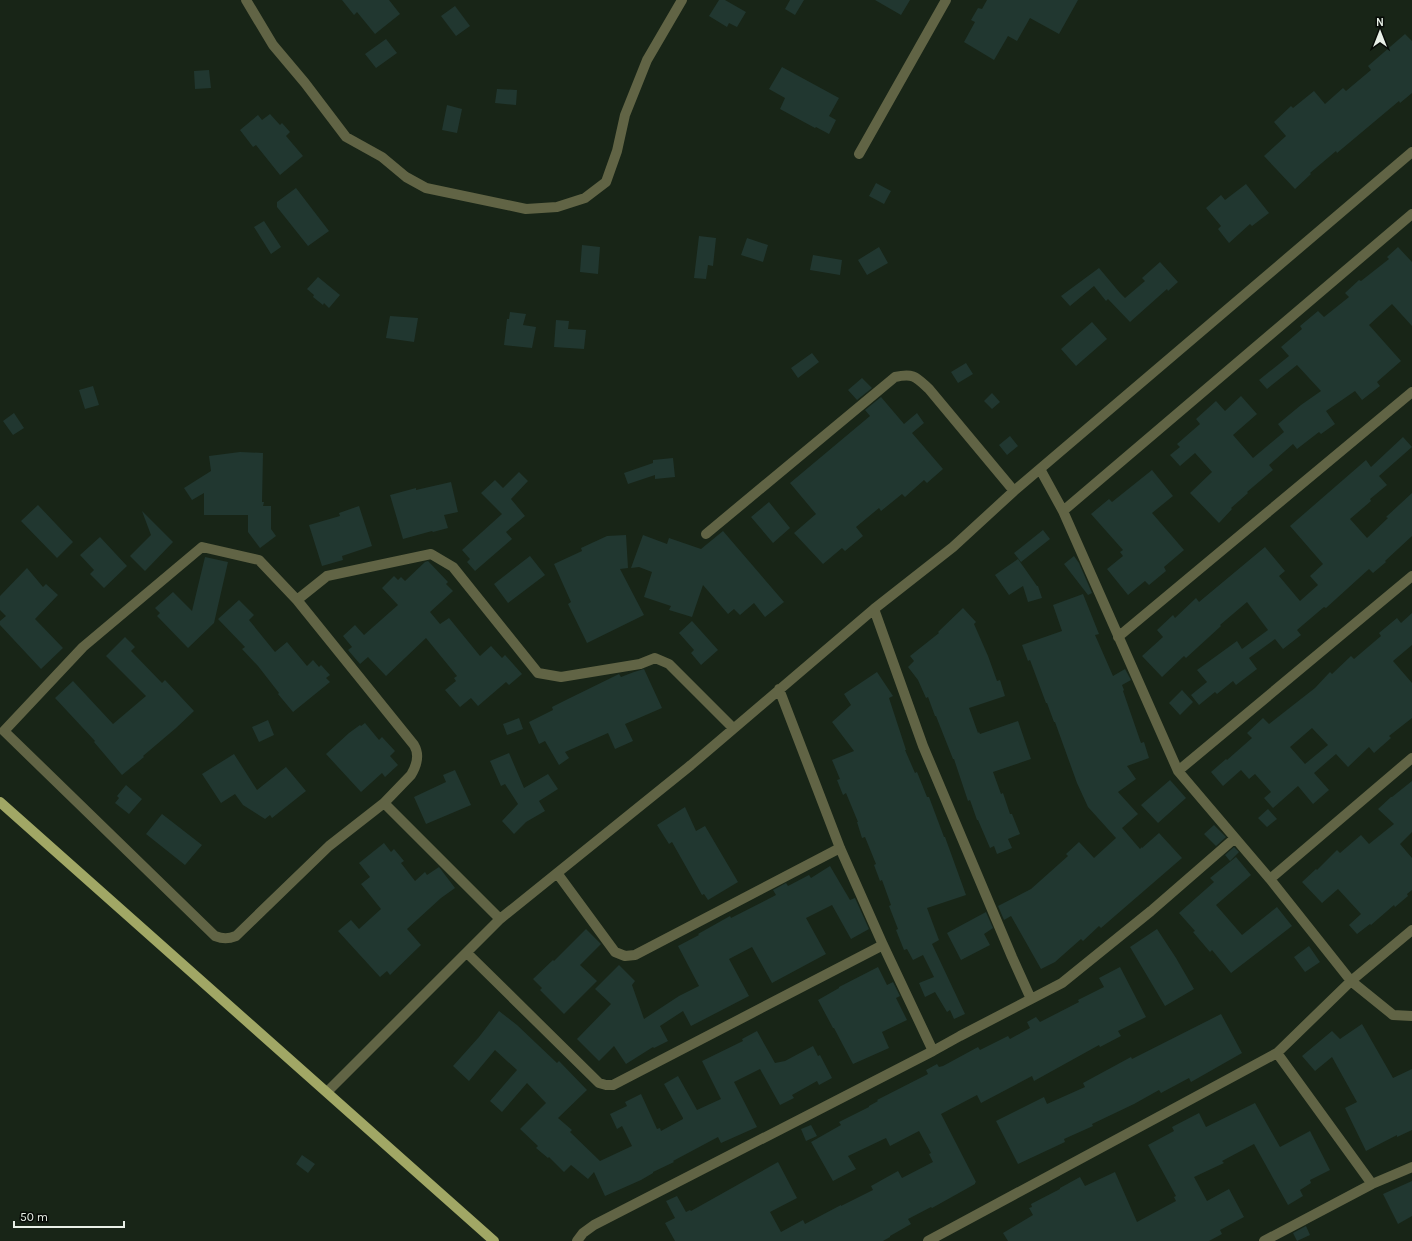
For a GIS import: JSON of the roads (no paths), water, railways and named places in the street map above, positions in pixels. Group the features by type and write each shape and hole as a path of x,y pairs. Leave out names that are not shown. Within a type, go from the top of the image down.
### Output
{"main road":[{"path":"0,802 494,1241"}],"street":[{"path":"246,0 273,45 346,137 382,157 406,177 426,188 526,209 557,207 585,198 606,182 618,151 625,116 647,60 682,0"},
{"path":"859,154 946,0"},
{"path":"327,1092 500,919 691,765 874,609 952,547 1014,491 1412,152"},
{"path":"1063,511 1412,214"},
{"path":"706,534 895,377 907,374 918,379 929,389 1014,491"},
{"path":"1118,637 1412,392"},
{"path":"1040,469 1063,511 1178,771 1270,879 1351,981 1393,1015 1412,1016"},
{"path":"202,547 259,560 297,600 417,750 418,757 414,769 384,803 329,846 236,936 222,939 215,936 4,731 83,647 202,547"},
{"path":"297,600 327,576 431,554 453,567 538,673 561,677 640,664 655,658 669,664 733,728"},
{"path":"1178,771 1412,576"},
{"path":"874,609 923,746 1031,999"},
{"path":"779,689 840,848 883,945 933,1051"},
{"path":"1270,879 1412,758"},
{"path":"384,803 500,919"},
{"path":"577,1241 583,1233 594,1225 1062,983 1151,911 1234,838"},
{"path":"557,873 615,952 625,956 635,955 840,848"},
{"path":"928,1241 1277,1053 1351,981 1412,930"},
{"path":"467,953 599,1083 613,1085 883,945"},
{"path":"1277,1053 1372,1184"},
{"path":"1264,1241 1372,1184 1412,1167"}]}
